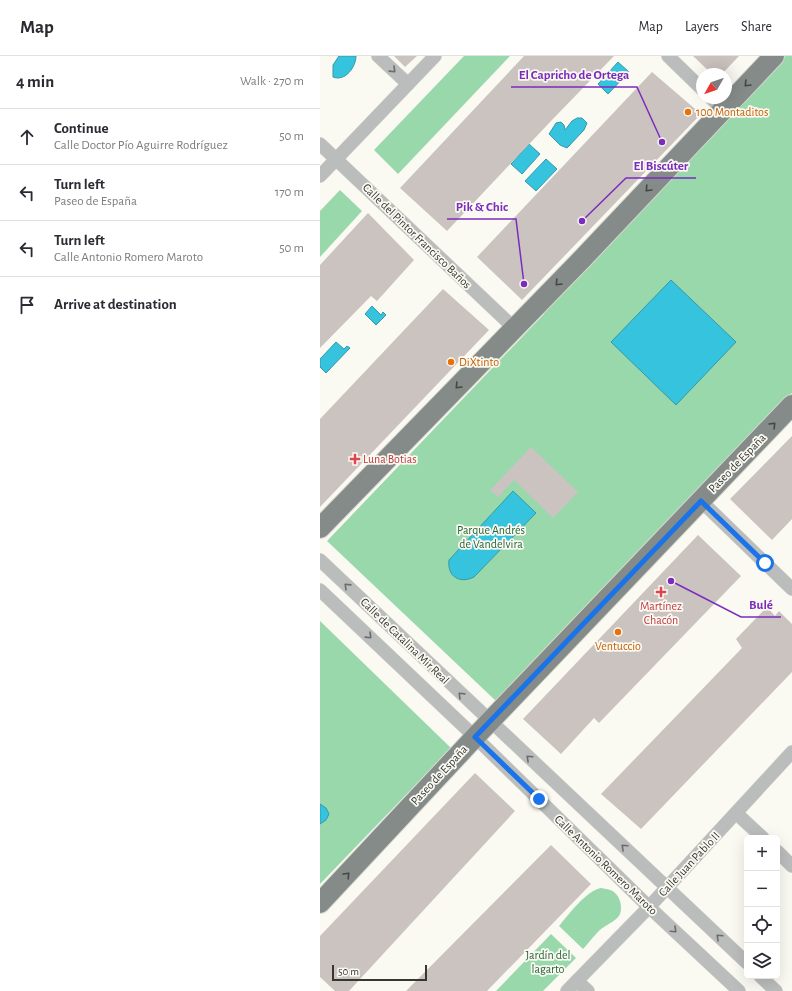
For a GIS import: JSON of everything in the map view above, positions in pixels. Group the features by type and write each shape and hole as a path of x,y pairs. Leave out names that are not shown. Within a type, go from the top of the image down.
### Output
{"main road":[{"path":"732,91 774,56"},
{"path":"320,528 583,258 716,104"},
{"name":"Paseo de España","path":"320,903 490,721 792,405"}],"street":[{"path":"378,56 408,84"},
{"path":"320,176 435,56"},
{"path":"668,56 696,83"},
{"name":"Calle del Pintor Francisco Baños","path":"320,144 514,328"},
{"path":"701,501 792,589"},
{"name":"Calle de Catalina Mir Real","path":"320,560 490,721"},
{"name":"Calle de Catalina Mir Real","path":"320,590 475,737"},
{"name":"Calle Antonio Romero Maroto","path":"490,721 744,960"},
{"name":"Calle Antonio Romero Maroto","path":"475,737 739,991"},
{"name":"Calle Juan Pablo II","path":"567,991 650,907 792,752"},
{"path":"736,813 760,835"},
{"path":"780,855 792,866"},
{"path":"763,979 776,991"},
{"path":"577,980 588,991"}],"green space":[{"path":"464,56 510,56 398,174 374,150"},
{"name":"Parque Andrés de Vandelvira","path":"785,56 792,56 792,393 714,475 712,474 496,701 327,541 544,314 542,312"},
{"path":"340,190 362,211 320,257 320,211"},
{"path":"320,621 451,748 320,884"},
{"path":"601,888 608,889 617,895 621,904 621,911 616,919 601,929 583,949 559,926 584,898 595,890"},
{"name":"Jardín del lagarto","path":"551,934 576,958 543,991 496,991"}],"water":[{"path":"339,56 356,56 356,60 352,69 346,75 337,78 333,77 333,65"},
{"path":"618,62 629,72 608,94 598,84"},
{"path":"577,118 582,118 587,123 584,130 567,148 560,145 549,134 556,123 561,122 564,125 565,130 572,121"},
{"path":"529,144 540,154 522,174 511,164"},
{"path":"546,159 557,169 536,191 525,181"},
{"path":"671,280 736,342 676,405 611,342"},
{"path":"372,306 381,315 383,312 386,315 376,325 365,314"},
{"path":"336,342 344,349 347,346 350,348 326,373 320,367 320,359"},
{"path":"513,491 536,513 474,577 464,580 456,578 450,571 449,560"},
{"path":"320,804 326,808 329,814 326,820 320,824"}],"building":[{"path":"394,56 417,56 405,67"},
{"path":"524,56 614,56 447,231 400,188"},
{"path":"693,56 739,56 728,68 706,68"},
{"path":"652,72 701,114 522,300 477,257"},
{"path":"368,213 414,260 377,301 371,296 320,348 320,265"},
{"path":"443,289 489,330 320,507 320,419"},
{"path":"792,436 792,519 772,540 730,499"},
{"path":"531,447 578,492 553,518 514,480 498,497 490,490"},
{"path":"698,535 741,576 599,723 594,718 561,754 523,719"},
{"path":"767,607 775,616 779,611 792,624 792,672 641,829 601,794 742,648 736,639"},
{"path":"475,773 515,811 349,991 335,991 320,977 320,936"},
{"path":"551,845 591,884 487,991 406,991"}],"place":[{"name":"100 Montaditos","path":"688,112"},
{"name":"El Capricho de Ortega","path":"662,142"},
{"name":"El Biscúter","path":"582,221"},
{"name":"Pik & Chic","path":"524,284"},
{"name":"DiXtinto","path":"451,362"},
{"name":"Luna Botias","path":"355,459"},
{"name":"Bulé","path":"671,581"},
{"name":"Martínez Chacón","path":"661,592"},
{"name":"Ventuccio","path":"618,632"}],"route":[{"path":"539,799 475,737 701,501 765,563"}]}
